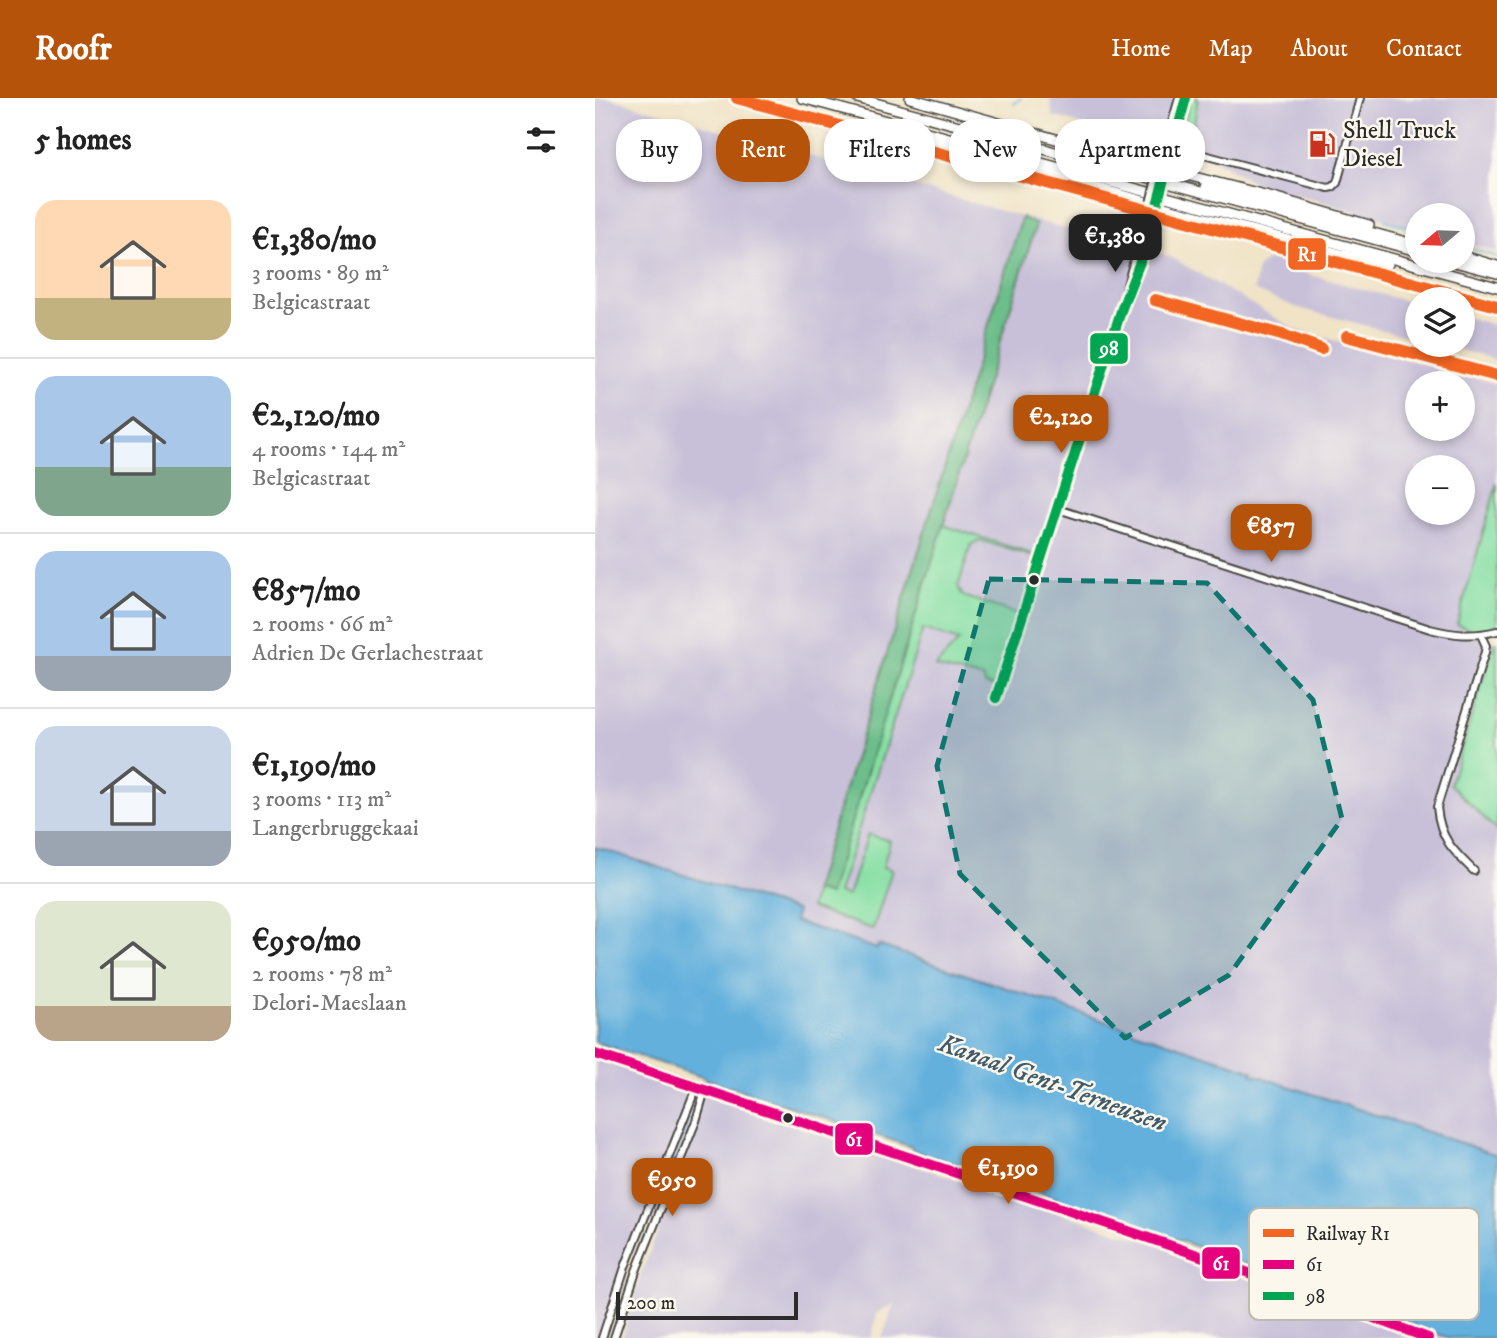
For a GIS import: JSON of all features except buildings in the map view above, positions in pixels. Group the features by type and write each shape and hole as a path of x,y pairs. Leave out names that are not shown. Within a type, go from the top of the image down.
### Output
{"highway":[{"path":"802,98 1497,287"},
{"path":"857,98 1405,248"},
{"path":"880,98 1405,240"},
{"path":"910,98 983,119"},
{"path":"821,103 975,154 1171,209 1341,254 1448,274"},
{"path":"919,109 983,119"},
{"path":"1205,179 1300,204 1405,239"},
{"path":"1475,260 1497,266"},
{"path":"1475,267 1497,273"}],"main road":[{"path":"595,1054 1132,1231 1249,1273"},
{"path":"1378,1320 1428,1338"}],"street":[{"path":"1173,119 1179,98"},
{"path":"1181,119 1187,98"},
{"path":"1205,155 1328,188 1333,187 1337,183 1360,98"},
{"path":"1122,307 1145,249 1158,182"},
{"path":"996,698 1122,307 1137,247 1154,204"},
{"path":"1058,509 1430,629 1459,636 1497,631"},
{"path":"1474,871 1444,838 1439,826 1437,807 1485,652 1486,646 1481,635"},
{"path":"602,1338 625,1266 701,1089"},
{"path":"614,1338 636,1271 696,1121 701,1089"}],"highlighted area":[{"path":"989,579 1207,583 1313,700 1342,819 1229,975 1125,1038 960,874 937,766"}],"shaded area":[{"path":"595,98 609,98 682,119 616,119 616,182 702,182 702,125 716,129 716,182 810,182 810,156 824,160 824,182 901,182 1129,245 1146,182 1172,182 1153,251 1169,256 1296,330 1449,371 1405,371 1405,441 1475,441 1475,378 1497,384 1497,483 1457,623 1495,642 1450,784 1497,831 1497,1155 1252,1074 1252,1071 879,945 877,949 794,921 797,911 595,847"},
{"path":"1050,98 1497,98 1497,252 1475,246 1475,203 1405,203 1405,226 1255,183 1205,154 1205,119 1063,119 1052,116"},
{"path":"1271,258 1310,275 1405,301 1405,336 1295,307 1254,290 1258,267"},
{"path":"1475,320 1497,326 1497,360 1475,354"},
{"path":"595,1058 875,1153 1249,1274 1249,1320 1390,1320 1445,1338 882,1338 894,1304 877,1313 871,1338 622,1338 642,1271 660,1226 642,1219 601,1338 595,1338"}],"green space":[{"path":"1190,98 1198,98 1195,119 1185,119"},
{"path":"1022,217 1036,225 829,895 814,890"},
{"path":"1497,483 1497,626 1476,633 1457,624"},
{"path":"943,525 1035,555 1034,557 979,540 971,545 958,587 963,596 1017,614 1019,618 996,684 992,686 985,684 983,678 935,667 959,641 923,629 838,893 848,896 868,834 890,841 883,867 892,870 873,929 810,908 815,891 829,894"},
{"path":"1497,642 1497,831 1450,784"}],"water":[{"name":"Kanaal Gent-Terneuzen","path":"595,847 797,911 794,921 877,949 878,945 1497,1155 1497,1338 1449,1338 1399,1320 1479,1320 1479,1208 1249,1208 1249,1266 964,1167 958,1168 958,1165 912,1150 912,1147 707,1079 705,1084 705,1078 595,1042"}],"waterway":[{"path":"1014,104 1021,98"},
{"path":"1385,220 1405,226"},
{"path":"1475,250 1497,257"},
{"path":"653,1212 689,1120"},
{"path":"610,1338 645,1233"}],"rail line":[{"name":"R1","path":"737,98 1497,306"},
{"name":"R1","path":"1155,300 1282,335 1321,349"},
{"name":"R1","path":"1347,336 1497,376"}],"transit line":[{"name":"98","path":"996,698 1122,308 1145,249 1186,98"},
{"name":"61","path":"595,1054 909,1157 1249,1273"},
{"name":"61","path":"1379,1320 1428,1338"}],"place":[{"name":"Shell Truck Diesel","path":"1322,144"}]}
